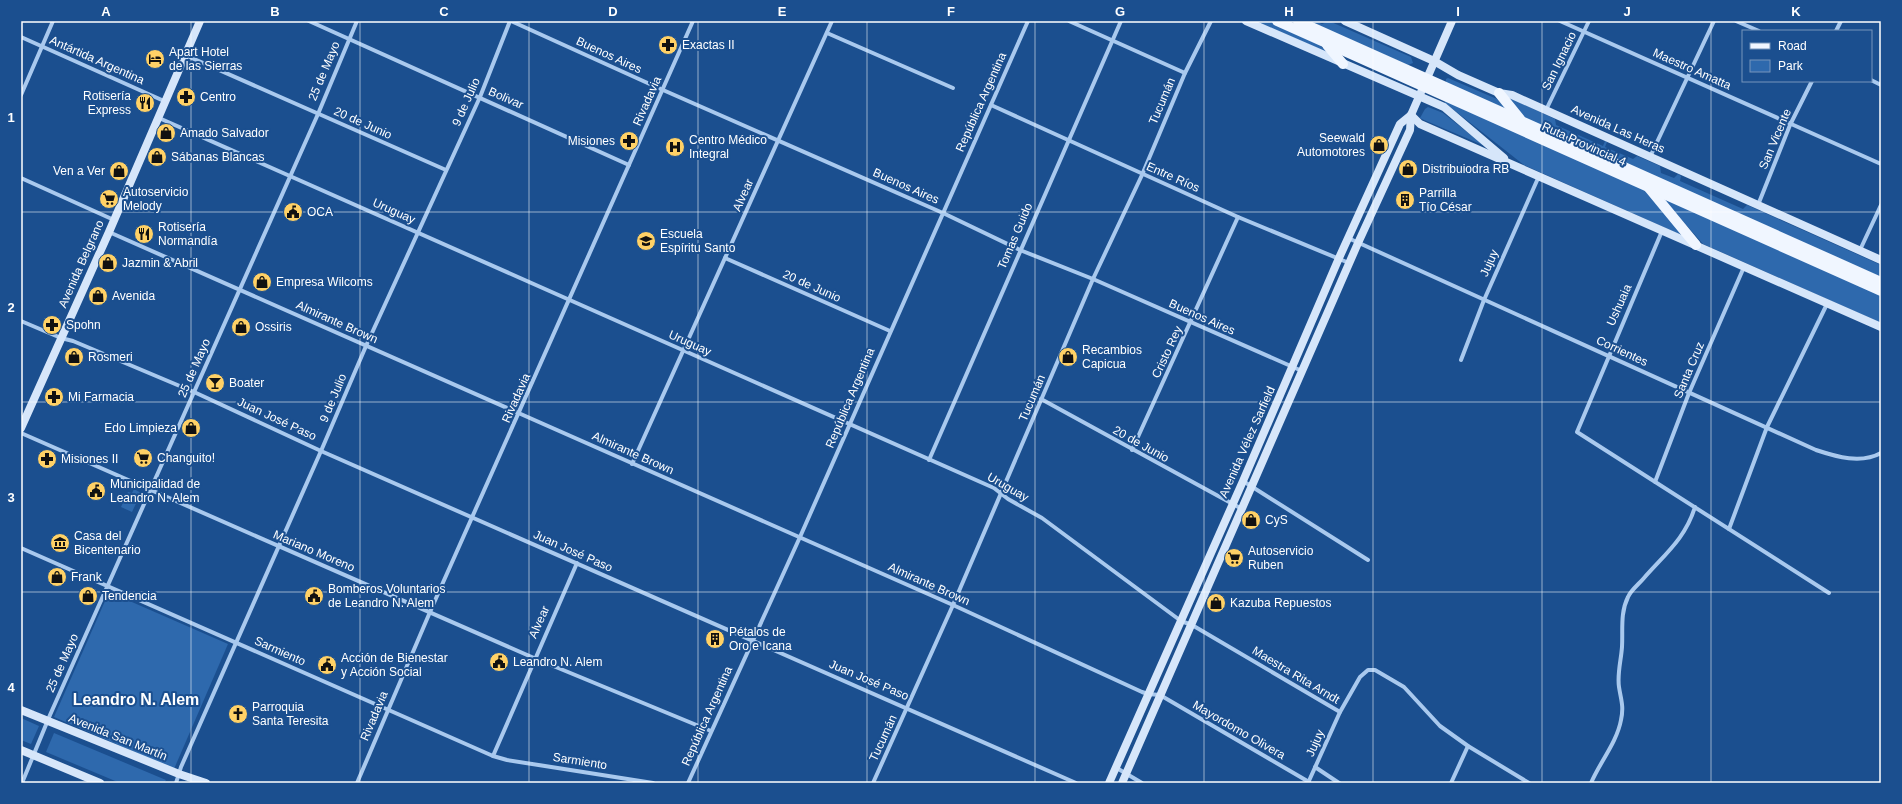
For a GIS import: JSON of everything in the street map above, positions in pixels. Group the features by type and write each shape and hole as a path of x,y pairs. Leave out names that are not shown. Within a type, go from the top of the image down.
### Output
{"main road":[{"name":"Avenida Belgrano","path":"21,428 110,232 164,101 200,21"},
{"path":"1246,21 1418,98 1444,107 1509,163"},
{"name":"Ruta Provincial 4","path":"1277,21 1325,42 1521,121 1881,282"},
{"name":"Ruta Provincial 4","path":"1298,21 1647,187 1881,291"},
{"name":"Avenida Las Heras","path":"1345,21 1434,61 1458,75 1499,93 1512,95 1881,260"},
{"name":"Avenida Vélez Sarfield","path":"1122,783 1349,263 1410,130 1411,115 1452,21"},
{"path":"1325,42 1344,64"},
{"path":"1499,93 1521,121"},
{"path":"1411,115 1420,124 1881,327"},
{"name":"Avenida Vélez Sarfield","path":"1108,783 1244,480 1348,238 1400,124 1411,115"},
{"path":"1647,187 1696,245"},
{"name":"Avenida San Martín","path":"21,710 47,722 178,774 206,783"},
{"path":"21,750 100,783"}],"street":[{"path":"21,95 53,21"},
{"name":"Bolivar","path":"309,21 629,165"},
{"name":"25 de Mayo","path":"22,783 47,722 289,175 318,114 357,21"},
{"name":"Buenos Aires","path":"511,21 663,90 943,213 1020,250 1093,279 1191,324 1302,372"},
{"name":"9 de Julio","path":"176,783 178,774 235,642 279,547 366,346 480,97 511,21"},
{"name":"Rivadavia","path":"357,783 430,612 520,414 693,21"},
{"name":"Alvear","path":"632,464 832,21"},
{"name":"República Argentina","path":"688,783 800,537 1028,21"},
{"path":"1069,21 1185,72"},
{"name":"Tomas Guido","path":"929,460 1068,139 1121,21"},
{"name":"Tucumán","path":"873,783 908,708 1002,493 1093,279 1142,175 1185,72 1211,21"},
{"name":"Maestro Amatta","path":"1560,21 1790,125 1881,164"},
{"name":"San Ignacio","path":"1546,111 1589,21"},
{"path":"1650,157 1714,21"},
{"path":"1736,21 1757,30"},
{"path":"1836,30 1841,21"},
{"path":"827,33 952,88"},
{"name":"Antártida Argentina","path":"21,37 164,101"},
{"name":"20 de Junio","path":"184,55 446,170"},
{"path":"1872,80 1881,85"},
{"name":"San Vicente","path":"1758,205 1790,125 1812,82"},
{"name":"Entre Ríos","path":"991,105 1068,139 1142,175 1349,263"},
{"name":"Uruguay","path":"158,118 994,488 1008,499 1042,518 1181,621 1192,624"},
{"name":"Jujuy","path":"1461,360 1484,300 1539,176"},
{"path":"21,178 114,220"},
{"path":"1860,251 1881,205"},
{"name":"Cristo Rey","path":"1132,450 1191,324 1238,217"},
{"name":"Ushuaia","path":"1655,482 1577,432 1662,230"},
{"name":"Almirante Brown","path":"110,232 953,605 1148,694 1160,695"},
{"name":"Corrientes","path":"1348,238 1816,450 1834,456 1859,459 1874,457 1881,453"},
{"name":"20 de Junio","path":"725,258 890,331"},
{"name":"Santa Cruz","path":"1655,482 1689,393 1744,266"},
{"path":"1729,529 1767,427 1827,304"},
{"name":"Juan José Paso","path":"21,321 61,338 73,341 194,392 321,452 908,708 1076,783"},
{"name":"20 de Junio","path":"1042,399 1132,450 1232,505 1242,509"},
{"name":"Mariano Moreno","path":"21,433 534,658 711,731"},
{"path":"1244,480 1368,560"},
{"path":"1655,482 1829,593"},
{"path":"1591,783 1612,743 1621,721 1623,701 1619,687 1619,670 1622,648 1622,617 1629,596 1676,544 1690,524 1695,507"},
{"name":"Sarmiento","path":"21,548 493,756 507,760 653,783"},
{"name":"Alvear","path":"493,756 534,658 577,563"},
{"name":"Maestra Rita Arndt","path":"1192,624 1340,712 1360,677 1368,670 1375,670 1404,687 1440,726 1468,746 1530,783"},
{"name":"Mayordomo Olivera","path":"1160,695 1308,782"},
{"name":"Jujuy","path":"1308,782 1340,712"},
{"path":"1451,783 1468,746"},
{"path":"1315,767 1339,783"},
{"path":"1116,768 1142,783"}],"green space":[{"path":"1254,21 1268,21 1317,43 1329,53"},
{"path":"1308,21 1315,21 1322,24 1329,21 1411,57 1413,63 1408,65"},
{"path":"1448,78 1497,99 1508,110 1446,83 1446,79"},
{"path":"1509,99 1555,119 1556,125 1603,146 1605,141 1607,142 1605,147 1633,159 1637,156 1660,166 1661,173 1674,178 1678,174 1681,176 1680,181 1743,209 1747,205 1881,265 1881,277 1524,119"},
{"path":"1445,101 1643,188 1682,234 1679,234 1524,165 1445,103"},
{"path":"1428,107 1443,113 1485,146 1420,118 1425,109"},
{"path":"1665,198 1881,295 1881,323 1703,244 1665,201"},
{"path":"134,489 141,493 132,512 121,507 128,492 132,493"},
{"path":"109,592 228,644 174,769 54,717"},
{"path":"21,718 39,726 31,744 21,740"},
{"path":"54,733 166,780 164,783 120,783 46,752"}],"place":[{"name":"Exactas II","path":"668,45"},
{"name":"Apart Hotel de las Sierras","path":"155,59"},
{"name":"Centro","path":"186,97"},
{"name":"Rotisería Express","path":"145,103"},
{"name":"Amado Salvador","path":"166,133"},
{"name":"Misiones","path":"629,141"},
{"name":"Seewald Automotores","path":"1379,145"},
{"name":"Centro Médico Integral","path":"675,147"},
{"name":"Sábanas Blancas","path":"157,157"},
{"name":"Distribuiodra RB","path":"1408,169"},
{"name":"Ven a Ver","path":"119,171"},
{"name":"Autoservicio Melody","path":"109,199"},
{"name":"Parrilla Tío César","path":"1405,200"},
{"name":"OCA","path":"293,212"},
{"name":"Rotisería Normandía","path":"144,234"},
{"name":"Escuela Espíritu Santo","path":"646,241"},
{"name":"Jazmin & Abril","path":"108,263"},
{"name":"Empresa Wilcoms","path":"262,282"},
{"name":"Avenida","path":"98,296"},
{"name":"Spohn","path":"52,325"},
{"name":"Ossiris","path":"241,327"},
{"name":"Rosmeri","path":"74,357"},
{"name":"Recambios Capicua","path":"1068,357"},
{"name":"Boater","path":"215,383"},
{"name":"Mi Farmacia","path":"54,397"},
{"name":"Edo Limpieza","path":"191,428"},
{"name":"Changuito!","path":"143,458"},
{"name":"Misiones II","path":"47,459"},
{"name":"Municipalidad de Leandro N. Alem","path":"96,491"},
{"name":"CyS","path":"1251,520"},
{"name":"Casa del Bicentenario","path":"60,543"},
{"name":"Autoservicio Ruben","path":"1234,558"},
{"name":"Frank","path":"57,577"},
{"name":"Tendencia","path":"88,596"},
{"name":"Bomberos Voluntarios de Leandro N. Alem","path":"314,596"},
{"name":"Kazuba Repuestos","path":"1216,603"},
{"name":"Pétalos de Oro e Icana","path":"715,639"},
{"name":"Leandro N. Alem","path":"499,662"},
{"name":"Acción de Bienestar y Acción Social","path":"327,665"},
{"name":"Parroquia Santa Teresita","path":"238,714"}],"district":[{"name":"Leandro N. Alem","path":"136,699"}]}
